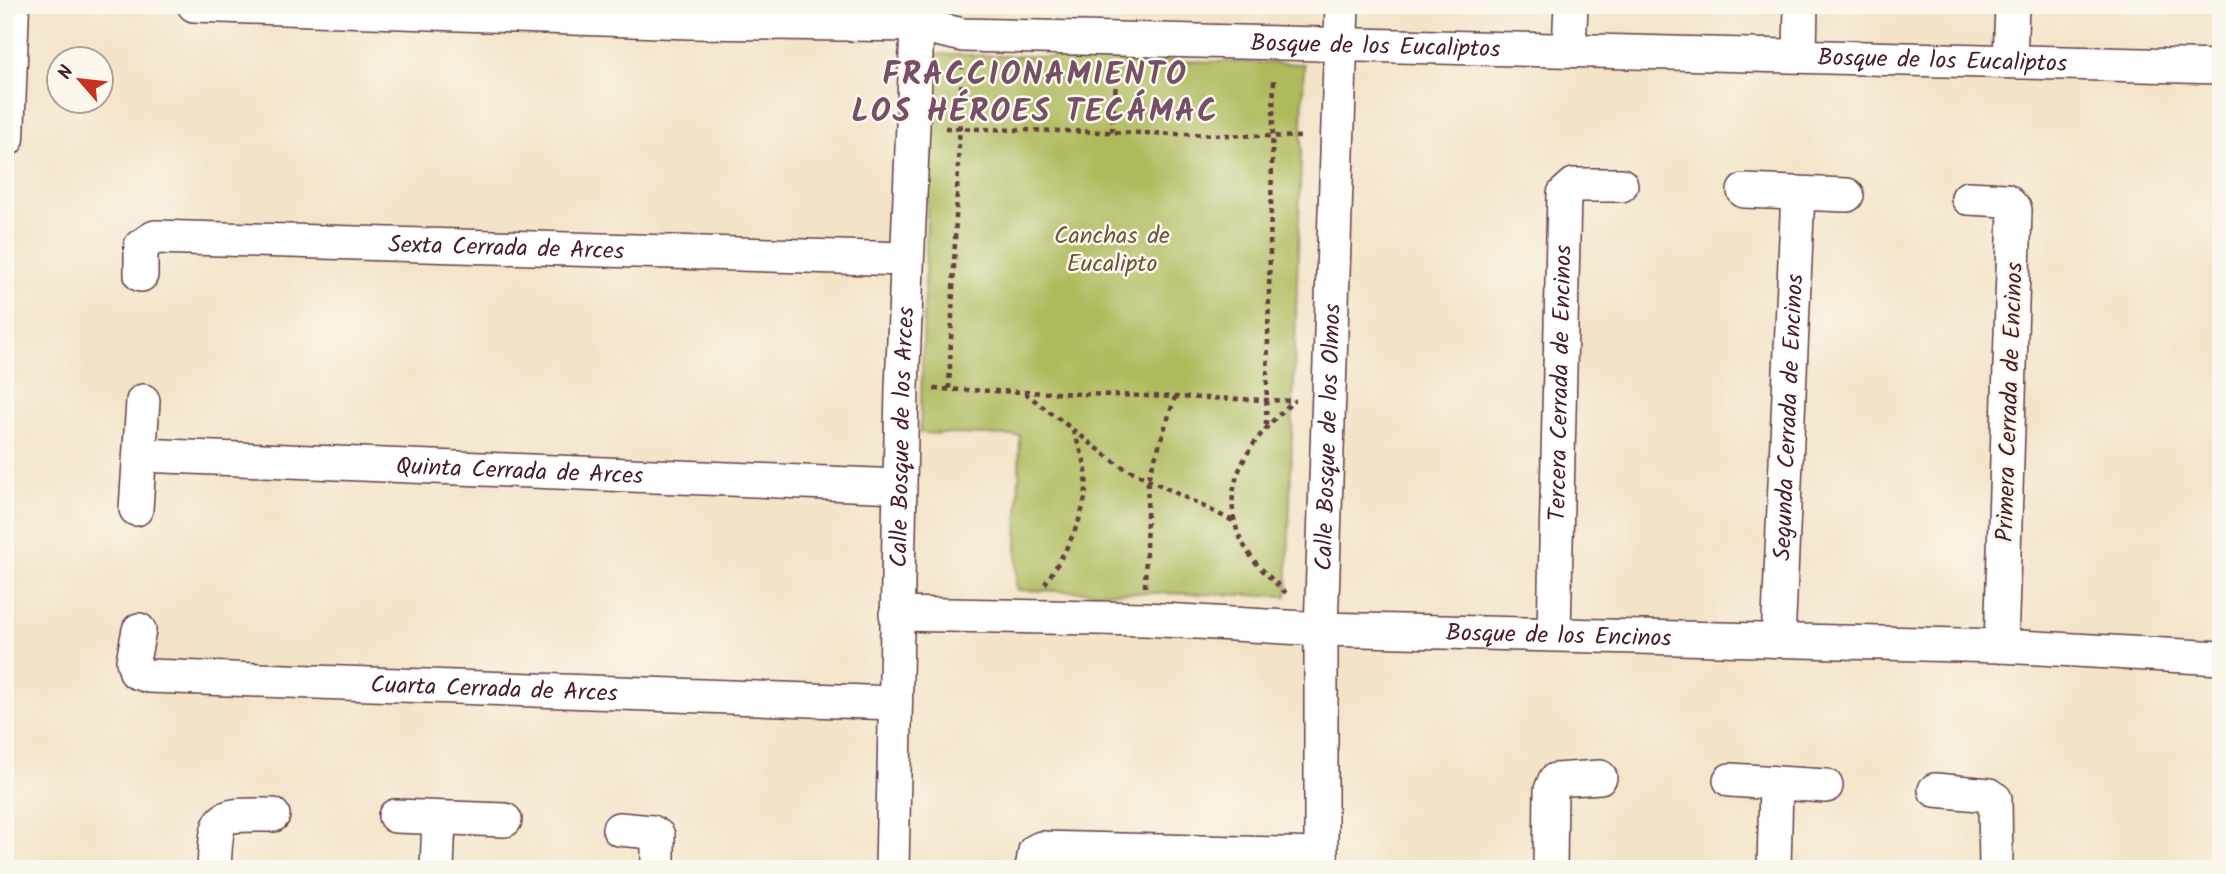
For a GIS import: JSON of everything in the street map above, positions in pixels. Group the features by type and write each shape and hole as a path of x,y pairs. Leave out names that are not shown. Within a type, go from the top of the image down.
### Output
{"street":[{"path":"5,138 9,5"},
{"name":"Bosque de los Eucaliptos","path":"194,5 918,15 963,34 2221,67"},
{"name":"Calle Bosque de los Olmos","path":"1321,862 1321,629 1311,401 1336,138 1342,5"},
{"path":"1569,49 1571,5"},
{"path":"1800,54 1801,5"},
{"path":"2010,61 2012,5"},
{"name":"Calle Bosque de los Arces","path":"892,869 902,388 911,127 918,15"},
{"name":"Tercera Cerrada de Encinos","path":"1554,633 1564,194 1574,185 1621,185"},
{"path":"1744,191 1847,195"},
{"name":"Segunda Cerrada de Encinos","path":"1778,641 1798,193"},
{"name":"Primera Cerrada de Encinos","path":"1968,198 2006,200 2015,210 2001,646"},
{"name":"Sexta Cerrada de Arces","path":"141,275 141,246 155,237 906,259"},
{"path":"136,509 143,401"},
{"name":"Quinta Cerrada de Arces","path":"140,455 900,486"},
{"name":"Bosque de los Encinos","path":"896,614 1144,619 1321,629 2001,646 2221,658"},
{"name":"Cuarta Cerrada de Arces","path":"139,630 132,661 136,672 149,676 895,703"},
{"path":"1550,869 1551,790 1555,780 1600,777"},
{"path":"1730,780 1826,786"},
{"path":"1774,869 1776,783"},
{"path":"1934,790 1990,795 1995,799 1996,869"},
{"path":"214,869 216,827 222,819 233,815 273,815"},
{"path":"395,816 505,820"},
{"path":"437,869 439,818"},
{"path":"619,829 652,832 658,836 658,869"},
{"path":"1032,869 1035,851 1041,848 1321,862"}],"path":[{"path":"949,389 963,34"},
{"path":"1112,132 1119,37"},
{"path":"1266,425 1275,44"},
{"path":"911,127 1336,138"},
{"path":"902,388 1311,401"},
{"path":"1024,391 1119,465 1235,522"},
{"path":"1144,619 1149,479 1175,397"},
{"path":"1311,401 1266,425 1243,456 1234,486 1235,522 1252,558 1321,629"},
{"path":"1023,617 1069,548 1083,507 1086,471 1072,429"}],"green space":[{"name":"Canchas de Eucalipto","path":"932,54 1304,64 1287,596 1016,590 1020,436 920,433"}],"district":[{"name":"FRACCIONAMIENTO LOS HÉROES TECÁMAC","path":"1035,92"}]}
